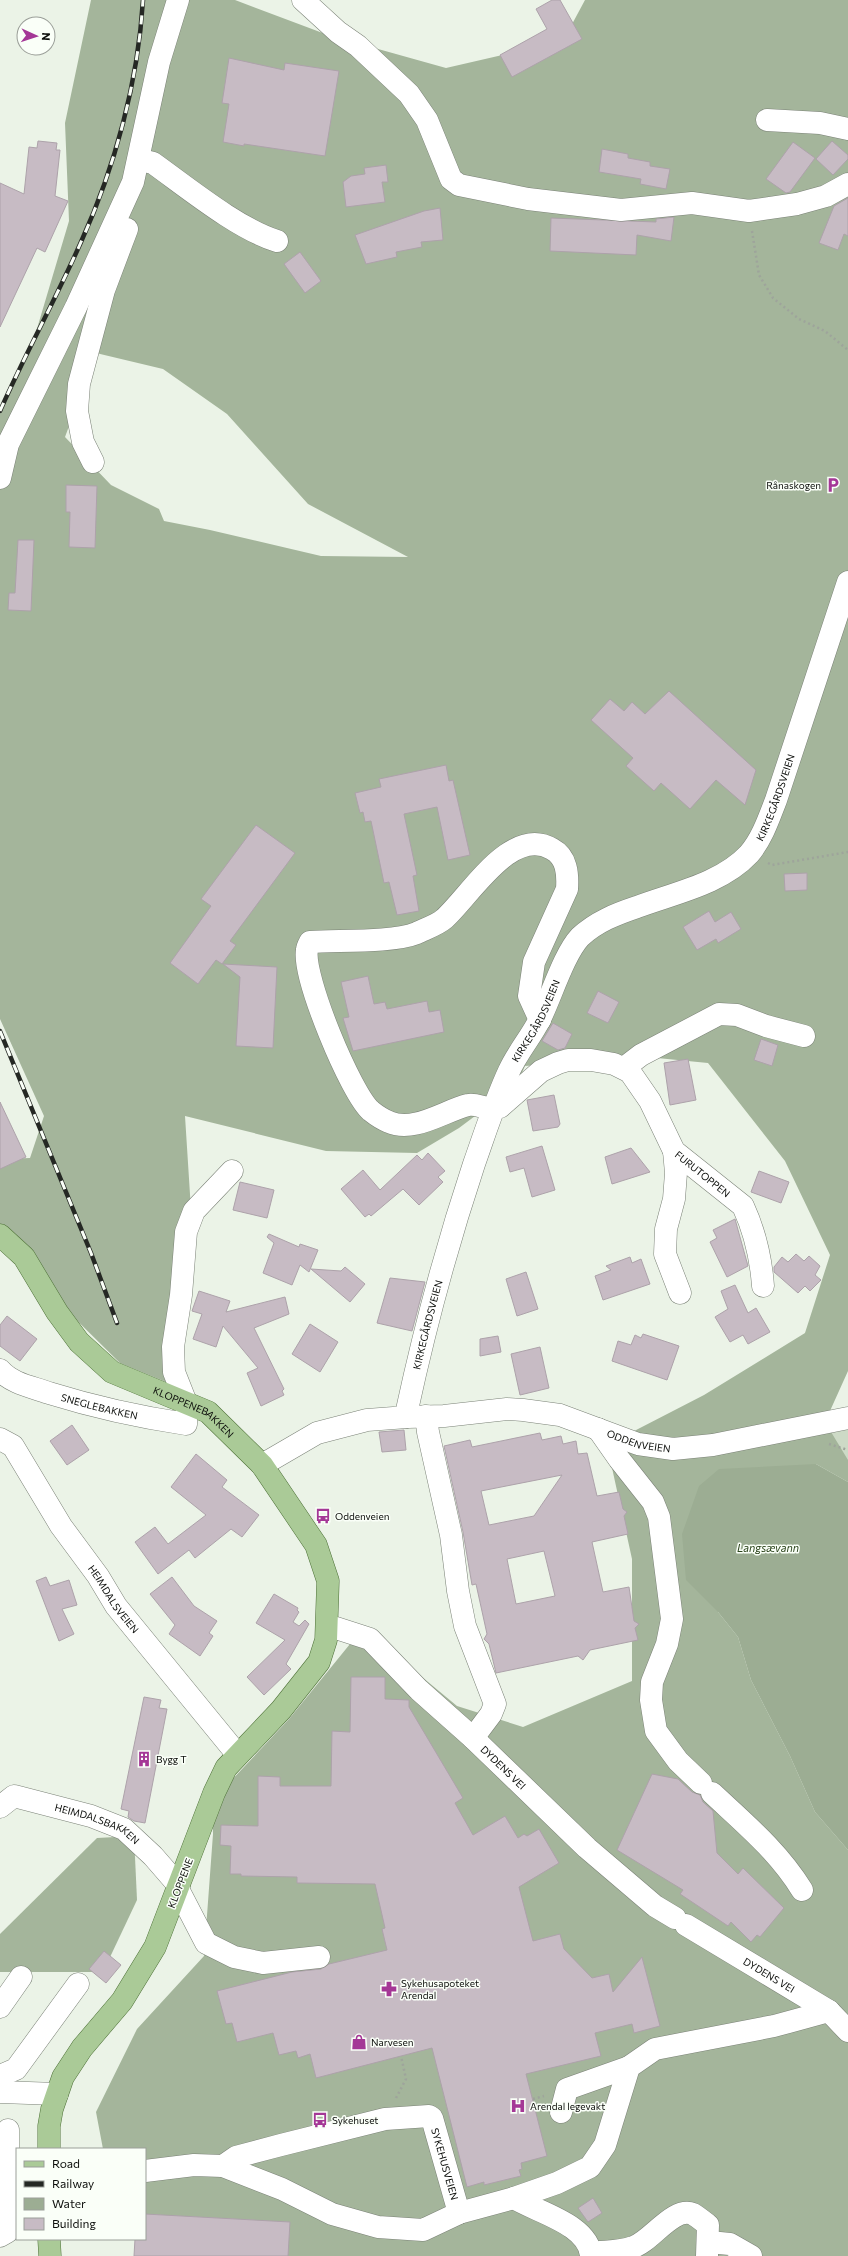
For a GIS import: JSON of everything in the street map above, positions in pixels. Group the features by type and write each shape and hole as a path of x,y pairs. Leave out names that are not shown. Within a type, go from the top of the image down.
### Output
{"main road":[{"name":"KLOPPENEBAKKEN","path":"0,1235 24,1257 57,1312 79,1342 112,1372 188,1405 208,1412 262,1465 316,1545 328,1581 327,1627"},
{"name":"KLOPPENE","path":"49,2148 55,2102 63,2077 82,2048 122,2000 155,1947 179,1888 214,1793 226,1768 237,1754 281,1710 319,1662 326,1640 327,1627"},
{"path":"49,2240 50,2256"}],"street":[{"path":"0,478 8,444 118,218 133,182 159,62 178,0"},
{"path":"303,0 338,32 358,46 409,94 427,120 451,179 459,185 528,199 621,210 692,203 749,211 804,202 826,196 848,184"},
{"path":"767,120 820,123 848,129"},
{"path":"138,164 145,161 153,163 232,218 268,238 277,241"},
{"path":"93,462 84,442 77,411 79,384 104,290 140,196 143,181 138,164"},
{"name":"KIRKEGÅRDSVEIEN","path":"473,1738 491,1714 495,1704 465,1626 458,1591 452,1535 428,1432 417,1416 407,1410 423,1336 463,1197 492,1110 509,1070 540,1020 570,954 579,938 593,927 614,915 704,883 732,870 750,853 767,825 848,582"},
{"path":"540,1020 529,996 534,962 567,889 568,882 564,861 556,851 548,846 529,843 516,847 501,858 442,921 415,934 389,938 310,942 307,950 314,993 323,1019 352,1081 370,1111 390,1123 403,1125 416,1124 470,1105 492,1110 500,1107 541,1071 568,1060 591,1060 614,1064 624,1068 641,1055 720,1014 737,1015 766,1026 804,1036"},
{"name":"FURUTOPPEN","path":"624,1068 630,1072 650,1100 674,1151 743,1206 749,1218 761,1261 763,1286"},
{"path":"674,1151 676,1173 674,1198 666,1229 665,1254 680,1293"},
{"path":"188,1405 174,1372 173,1348 181,1295 186,1232 194,1211 232,1171"},
{"name":"SNEGLEBAKKEN","path":"0,1370 18,1383 88,1405 139,1417 186,1424 188,1405"},
{"name":"ODDENVEIEN","path":"417,1416 444,1416 507,1409 523,1410 560,1415 638,1444 673,1449 713,1445 848,1418"},
{"path":"262,1465 317,1432 367,1420 417,1416"},
{"path":"598,1429 619,1459 654,1502 659,1517 672,1619 667,1644 652,1682 651,1700 656,1731 678,1761 771,1848 789,1870 802,1890"},
{"name":"HEIMDALSVEIEN","path":"0,1439 13,1446 61,1526 98,1576 116,1606 237,1754"},
{"name":"DYDENS VEI","path":"327,1627 336,1628 370,1639 419,1690 473,1738 587,1848 655,1906 829,2011 848,2031"},
{"name":"HEIMDALSBAKKEN","path":"4,1797 91,1816 124,1829 153,1856 179,1888 206,1943 234,1957 263,1963 319,1958"},
{"path":"0,2007 21,1977"},
{"path":"0,2076 16,2069 78,1984"},
{"path":"561,2112 567,2089 629,2067 655,2049 774,2026 829,2011"},
{"name":"SYKEHUSVEIEN","path":"146,2171 194,2165 223,2166 282,2189 332,2214 378,2227 423,2230 459,2213 514,2198 557,2183 590,2167 605,2145 629,2067"},
{"path":"0,2092 55,2102"},
{"path":"0,2102 55,2102"},
{"name":"SYKEHUSVEIEN","path":"223,2166 236,2157 384,2119 428,2116 432,2118 459,2213"},
{"path":"0,2236 7,2232 8,2225 8,2130"},
{"path":"514,2198 525,2205 551,2215 569,2226 582,2238 591,2254 633,2248 646,2240 670,2220 684,2213 692,2214 708,2225 708,2249 730,2244 751,2256"}],"path":[{"path":"749,211 759,275 773,298 799,319 825,331 848,350"},
{"path":"750,853 772,865 848,852"},
{"path":"384,2119 406,2079 401,2056"}],"shaded area":[{"path":"91,0 235,0 328,35 446,68 563,41 585,0 848,0 848,1371 825,1422 848,1460 848,1482 816,1464 718,1612 738,1637 751,1680 790,1756 815,1812 848,1850 848,2256 161,2256 146,2233 146,2148 103,2148 96,2112 137,2029 204,1956 213,1834 212,1801 289,1719 363,1628 457,1706 523,1727 632,1681 632,1559 607,1445 704,1395 805,1333 830,1255 785,1161 708,1063 647,1057 525,1066 509,1103 483,1110 459,1128 417,1153 326,1151 185,1116 191,1210 171,1384 120,1363 36,1280 0,1234 0,1159 30,1158 44,1116 0,1019 0,414 36,332 69,221 65,123","holes":["96,353 163,369 227,414 308,504 408,557 321,556 210,530 164,521 159,509 111,485 65,437"]},
{"path":"848,1426 848,1470 788,1448"},
{"path":"134,1836 137,1900 103,1972 0,1972 0,1934 97,1838"}],"water":[{"name":"Langsævann","path":"816,1464 848,1482 848,1850 815,1812 790,1756 751,1680 738,1637 718,1612 686,1580 682,1534 699,1486 719,1469"}],"building":[{"path":"552,0 560,0 582,39 512,77 500,55 547,29 536,9"},
{"path":"229,58 284,70 285,63 339,71 325,156 223,142 229,104 222,103"},
{"path":"38,141 57,143 56,150 60,150 55,196 68,201 45,252 37,248 0,327 0,183 24,194 29,147 37,148"},
{"path":"832,141 848,155 848,159 833,175 816,159"},
{"path":"793,142 815,158 790,192 786,193 766,179"},
{"path":"602,149 628,154 628,158 650,162 650,166 670,169 666,189 640,184 641,179 599,172"},
{"path":"386,165 388,182 382,182 385,202 346,207 343,182 351,176 365,174 364,168"},
{"path":"848,198 848,236 844,234 838,250 819,243 834,206"},
{"path":"440,208 443,240 421,242 422,247 396,252 397,257 366,264 355,235 424,211"},
{"path":"674,217 671,241 637,235 636,255 550,251 551,218 656,222 656,219"},
{"path":"300,252 321,281 305,293 284,264"},
{"path":"66,485 97,486 95,548 69,547 70,512 66,512"},
{"path":"18,540 34,540 31,611 8,610 9,593 15,593"},
{"path":"669,691 756,770 745,805 716,780 690,809 661,783 654,791 626,766 633,758 591,720 610,699 624,711 632,702 645,714"},
{"path":"446,765 449,781 453,780 470,855 448,860 437,807 404,814 417,875 413,876 419,911 397,915 389,882 384,883 371,821 365,822 363,812 360,813 355,793 381,787 379,779"},
{"path":"256,825 295,853 230,941 236,945 222,964 216,960 198,984 170,963 211,906 201,899"},
{"path":"807,873 807,890 785,891 784,874"},
{"path":"709,911 715,922 731,912 741,929 718,943 716,939 697,950 683,927"},
{"path":"223,964 277,967 273,1048 236,1046 240,977"},
{"path":"368,976 374,1004 385,1002 387,1009 427,1001 429,1012 440,1010 444,1032 353,1051 343,1018 349,1017 341,982"},
{"path":"598,991 619,1002 608,1023 587,1013"},
{"path":"553,1023 572,1034 565,1048 558,1050 542,1041"},
{"path":"761,1039 778,1045 772,1066 754,1060"},
{"path":"688,1059 696,1100 670,1105 664,1063"},
{"path":"554,1095 560,1124 558,1127 533,1131 527,1100"},
{"path":"0,1102 26,1157 0,1169"},
{"path":"542,1146 555,1190 532,1197 524,1168 510,1172 506,1157"},
{"path":"631,1148 650,1172 612,1184 605,1157"},
{"path":"428,1153 445,1171 438,1177 443,1182 419,1205 403,1189 371,1216 369,1214 365,1217 341,1189 363,1170 380,1190 417,1155 422,1160"},
{"path":"759,1171 789,1182 781,1203 751,1192"},
{"path":"240,1182 274,1190 267,1218 233,1210"},
{"path":"735,1219 748,1266 727,1277 710,1242 717,1238 713,1230"},
{"path":"269,1234 299,1247 300,1244 318,1250 309,1272 300,1265 292,1285 263,1273 274,1243 267,1237"},
{"path":"796,1254 804,1261 809,1256 820,1266 815,1275 821,1280 810,1291 805,1286 798,1293 774,1272 774,1267 782,1257 788,1262"},
{"path":"630,1257 632,1263 641,1259 650,1284 603,1300 595,1276 611,1270 606,1266"},
{"path":"345,1267 365,1284 350,1302 311,1269 341,1271"},
{"path":"526,1272 538,1309 517,1316 506,1279"},
{"path":"390,1278 425,1282 412,1331 377,1323"},
{"path":"735,1285 748,1313 756,1308 770,1332 748,1344 743,1335 730,1342 715,1317 728,1309 721,1291"},
{"path":"199,1291 230,1301 226,1312 285,1297 289,1314 254,1328 284,1389 282,1391 284,1395 261,1406 247,1373 258,1368 223,1326 216,1347 193,1339 202,1314 192,1311"},
{"path":"7,1316 37,1339 20,1361 0,1346 0,1325"},
{"path":"310,1324 338,1342 320,1372 292,1354"},
{"path":"643,1334 679,1346 667,1380 612,1361 618,1341 631,1345 635,1335 641,1338"},
{"path":"498,1336 501,1352 480,1356 480,1339"},
{"path":"540,1347 549,1388 520,1395 511,1354"},
{"path":"72,1425 89,1450 67,1465 50,1441"},
{"path":"404,1430 406,1450 382,1452 379,1432"},
{"path":"540,1433 542,1440 561,1436 563,1444 576,1441 578,1454 587,1453 597,1496 619,1492 623,1509 627,1512 624,1516 628,1534 592,1542 603,1592 629,1587 634,1621 639,1624 635,1628 638,1640 590,1650 583,1660 578,1656 496,1673 489,1644 484,1639 487,1634 476,1584 472,1585 463,1532 444,1446 470,1440 472,1447","holes":["562,1475 534,1516 489,1525 481,1491","544,1551 555,1596 516,1604 507,1559"]},
{"path":"196,1454 227,1480 222,1487 259,1515 242,1537 231,1529 195,1558 189,1550 158,1574 135,1542 155,1527 168,1544 206,1515 171,1487"},
{"path":"46,1577 50,1586 69,1580 77,1605 62,1609 74,1634 59,1641 36,1581"},
{"path":"172,1577 194,1606 217,1621 209,1633 213,1636 200,1656 169,1634 175,1625 150,1594"},
{"path":"274,1594 298,1608 297,1610 299,1612 293,1622 299,1626 305,1620 309,1624 286,1664 291,1669 264,1695 247,1677 285,1640 256,1623"},
{"path":"351,1677 385,1677 385,1699 409,1700 409,1707 463,1798 455,1803 473,1835 505,1816 518,1838 524,1834 527,1836 539,1829 559,1863 519,1887 533,1941 560,1934 564,1949 592,1978 609,1974 613,1992 642,1957 660,2026 634,2033 632,2024 595,2033 601,2056 526,2074 547,2156 521,2163 522,2169 519,2170 521,2176 484,2185 484,2182 467,2187 432,2048 316,2078 310,2054 298,2058 296,2051 279,2055 273,2033 237,2042 232,2023 226,2024 217,1991 292,1972 321,1969 329,1964 387,1950 382,1929 385,1928 375,1884 297,1883 297,1877 241,1876 241,1874 230,1874 231,1846 220,1845 221,1825 258,1826 258,1776 280,1777 280,1786 331,1786 332,1731 350,1732"},
{"name":"Bygg T","path":"144,1697 161,1700 159,1708 167,1709 145,1823 134,1821 128,1817 129,1811 121,1809"},
{"path":"652,1774 678,1779 692,1792 700,1795 703,1802 713,1811 717,1853 738,1874 743,1868 784,1908 760,1937 757,1935 751,1942 731,1922 728,1926 680,1894 683,1890 617,1850"},
{"path":"104,1951 121,1965 106,1983 89,1969"},
{"path":"593,2198 602,2213 588,2222 578,2208"},
{"path":"146,2214 290,2222 288,2256 134,2256 135,2240 146,2240"}],"railway":[{"path":"0,411 71,263 104,184 123,124 130,93 136,62 143,0"},
{"path":"0,1031 91,1253 117,1323"}],"place":[{"name":"Rånaskogen","path":"833,485"},
{"name":"Oddenveien","path":"323,1516"},
{"name":"Bygg T","path":"144,1759"},
{"name":"Sykehusapoteket Arendal","path":"389,1989"},
{"name":"Narvesen","path":"359,2042"},
{"name":"Arendal legevakt","path":"518,2106"},
{"name":"Sykehuset","path":"320,2120"}]}
